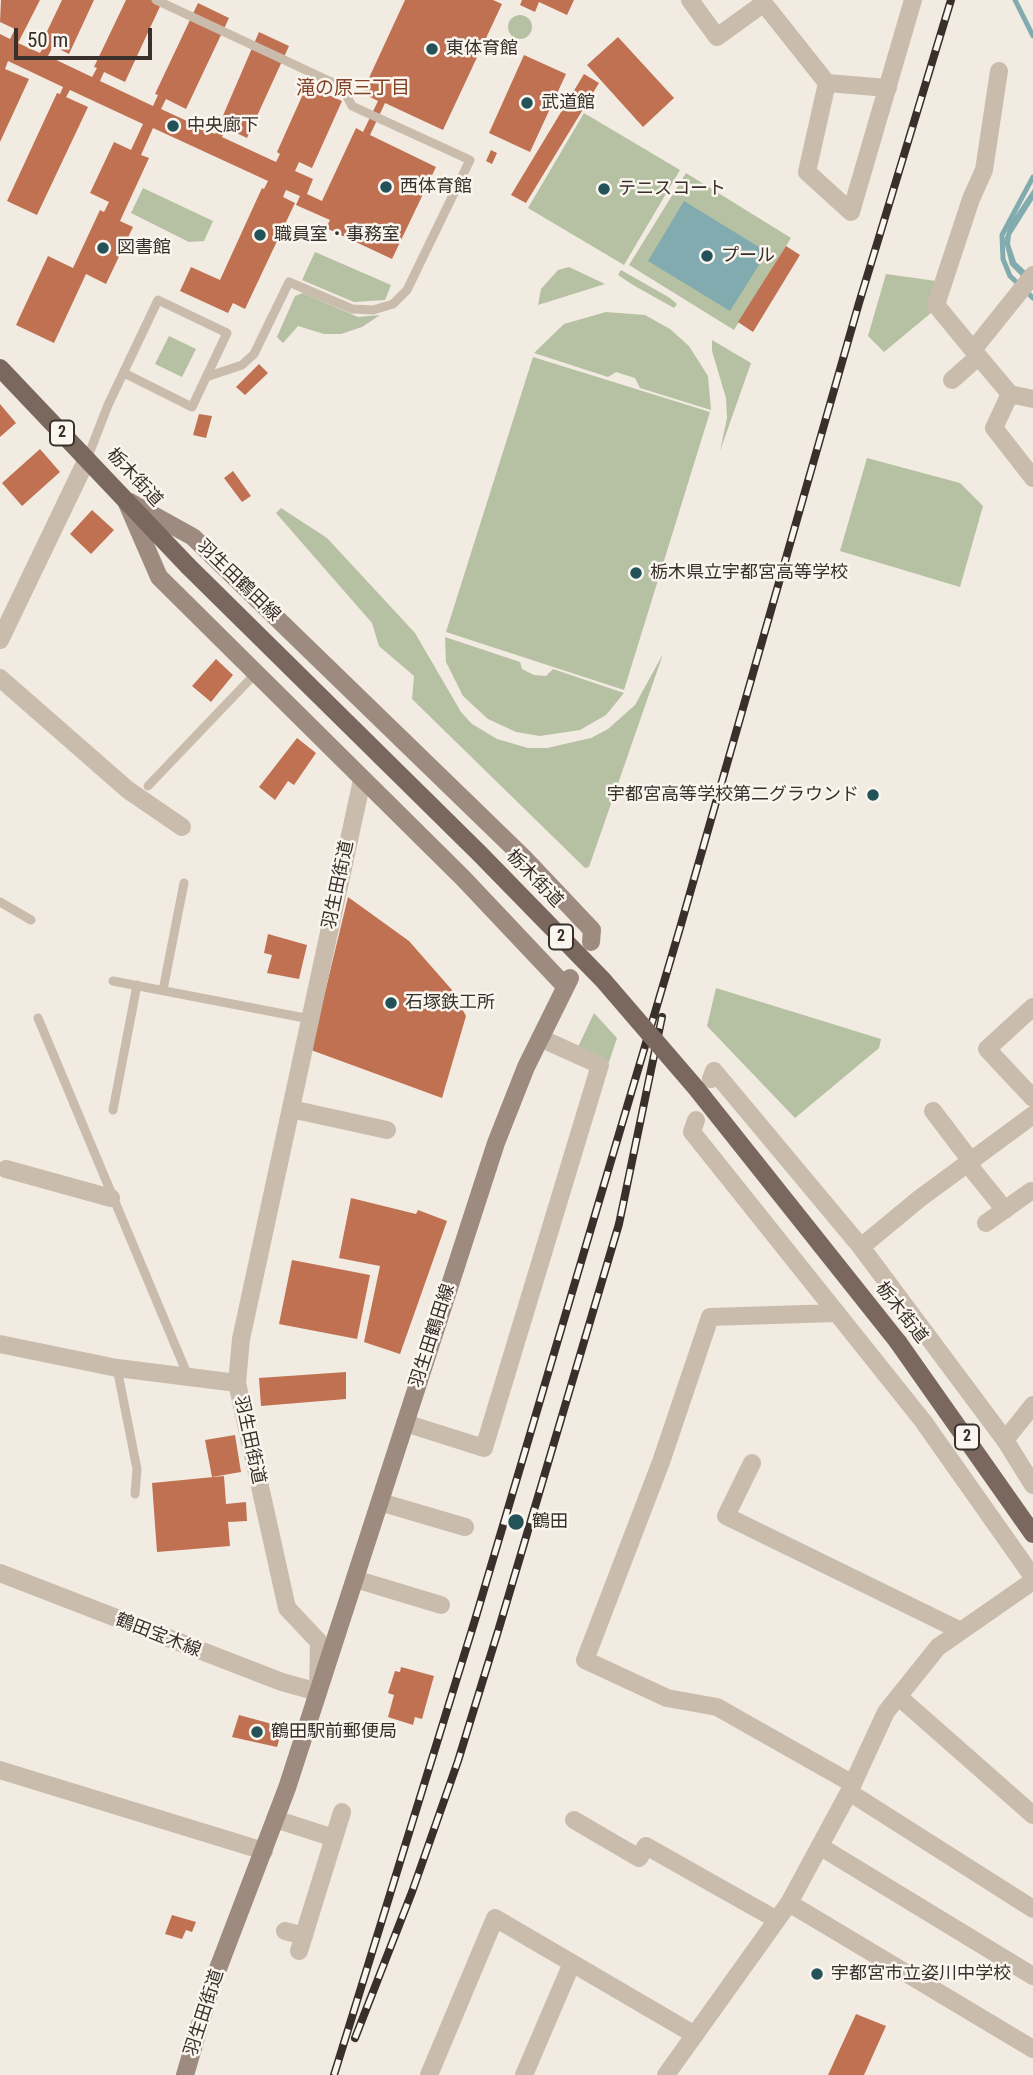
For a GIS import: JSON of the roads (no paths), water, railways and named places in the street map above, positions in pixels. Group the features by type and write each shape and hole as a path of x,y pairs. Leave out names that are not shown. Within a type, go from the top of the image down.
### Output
{"main road":[{"name":"栃木街道","path":"0,368 188,566 480,854 603,980 696,1088 898,1342 1033,1534"},
{"name":"羽生田鶴田線","path":"124,498 159,578 568,982 540,1038 496,1143 318,1692"},
{"name":"羽生田鶴田線","path":"124,498 193,537 524,858 592,930 591,942"},
{"name":"羽生田街道","path":"185,2075 211,1987 264,1851 318,1692"}],"street":[{"path":"690,0 718,37 762,2 827,83 888,88"},
{"path":"827,83 807,172 851,212 914,0"},
{"path":"999,71 984,170 971,199 936,305 1010,394 1033,399"},
{"path":"952,380 976,354 1033,275"},
{"path":"1010,394 994,428 1033,478"},
{"path":"0,640 87,459"},
{"path":"0,678 128,790 182,827"},
{"name":"羽生田街道","path":"318,1692 319,1642 287,1608 237,1383 242,1339 362,780"},
{"path":"1033,1007 987,1049 1033,1098"},
{"path":"405,1423 484,1448 600,1065 540,1038"},
{"path":"711,1079 713,1071 862,1247 1005,1440 1033,1485"},
{"path":"291,1109 387,1130"},
{"path":"933,1111 1005,1210"},
{"path":"862,1247 1033,1115"},
{"path":"666,2075 789,1903 851,1788 886,1712 938,1647 1033,1579 931,1432 692,1132 696,1120"},
{"path":"6,1169 111,1198"},
{"path":"986,1223 1031,1191"},
{"path":"837,1312 710,1317 661,1462 605,1600 585,1660 667,1698 717,1707 851,1788 1033,1909"},
{"path":"0,1344 117,1368 237,1383"},
{"path":"1005,1440 1033,1405"},
{"path":"752,1463 726,1516 961,1631"},
{"path":"380,1502 465,1527"},
{"name":"鶴田宝木線","path":"0,1573 282,1682 318,1692"},
{"path":"355,1580 441,1605"},
{"path":"899,1697 1033,1815"},
{"path":"0,1770 264,1851"},
{"path":"285,1931 302,1944 342,1812"},
{"path":"275,1819 334,1838"},
{"path":"574,1820 639,1858 646,1846 777,1920"},
{"path":"821,1847 1033,1976"},
{"path":"789,1903 1033,2049"},
{"path":"429,2075 495,1917 695,2035"},
{"path":"524,2075 572,1963"}],"lane":[{"path":"156,0 342,87 352,106 470,160 407,290 393,304 373,310 352,309 289,282 254,354 242,365 206,377"},
{"path":"87,459 124,373 158,300 227,333 192,407 124,373"},
{"path":"148,786 255,674"},
{"path":"163,990 184,883"},
{"path":"0,902 31,920"},
{"path":"113,981 310,1019"},
{"path":"113,1110 137,985"},
{"path":"38,1018 111,1198 188,1376"},
{"path":"117,1368 137,1469 135,1494"}],"water":[{"path":"1033,189 1033,200 1011,235 1010,244 1016,262 1033,278 1033,288 1010,265 1004,241 1009,225"},
{"path":"684,201 767,252 730,311 648,261"}],"waterway":[{"path":"1015,0 1033,36"},
{"path":"1033,177 1002,235 1003,259 1010,276 1033,298"}],"railway":[{"path":"334,2075 475,1620 680,928 859,303 951,0"},
{"path":"355,2038 412,1892 458,1761 499,1628 619,1224 662,1017"}],"place":[{"name":"東体育館","path":"432,49"},
{"name":"武道館","path":"527,103"},
{"name":"中央廊下","path":"173,126"},
{"name":"西体育館","path":"386,187"},
{"name":"テニスコート","path":"604,189"},
{"name":"職員室・事務室","path":"260,235"},
{"name":"図書館","path":"103,248"},
{"name":"プール","path":"707,256"},
{"name":"栃木県立宇都宮高等学校","path":"636,573"},
{"name":"宇都宮高等学校第二グラウンド","path":"873,795"},
{"name":"石塚鉄工所","path":"391,1003"},
{"name":"鶴田","path":"516,1522"},
{"name":"鶴田駅前郵便局","path":"257,1732"},
{"name":"宇都宮市立姿川中学校","path":"817,1974"}],"district":[{"name":"滝の原三丁目","path":"353,89"}]}
